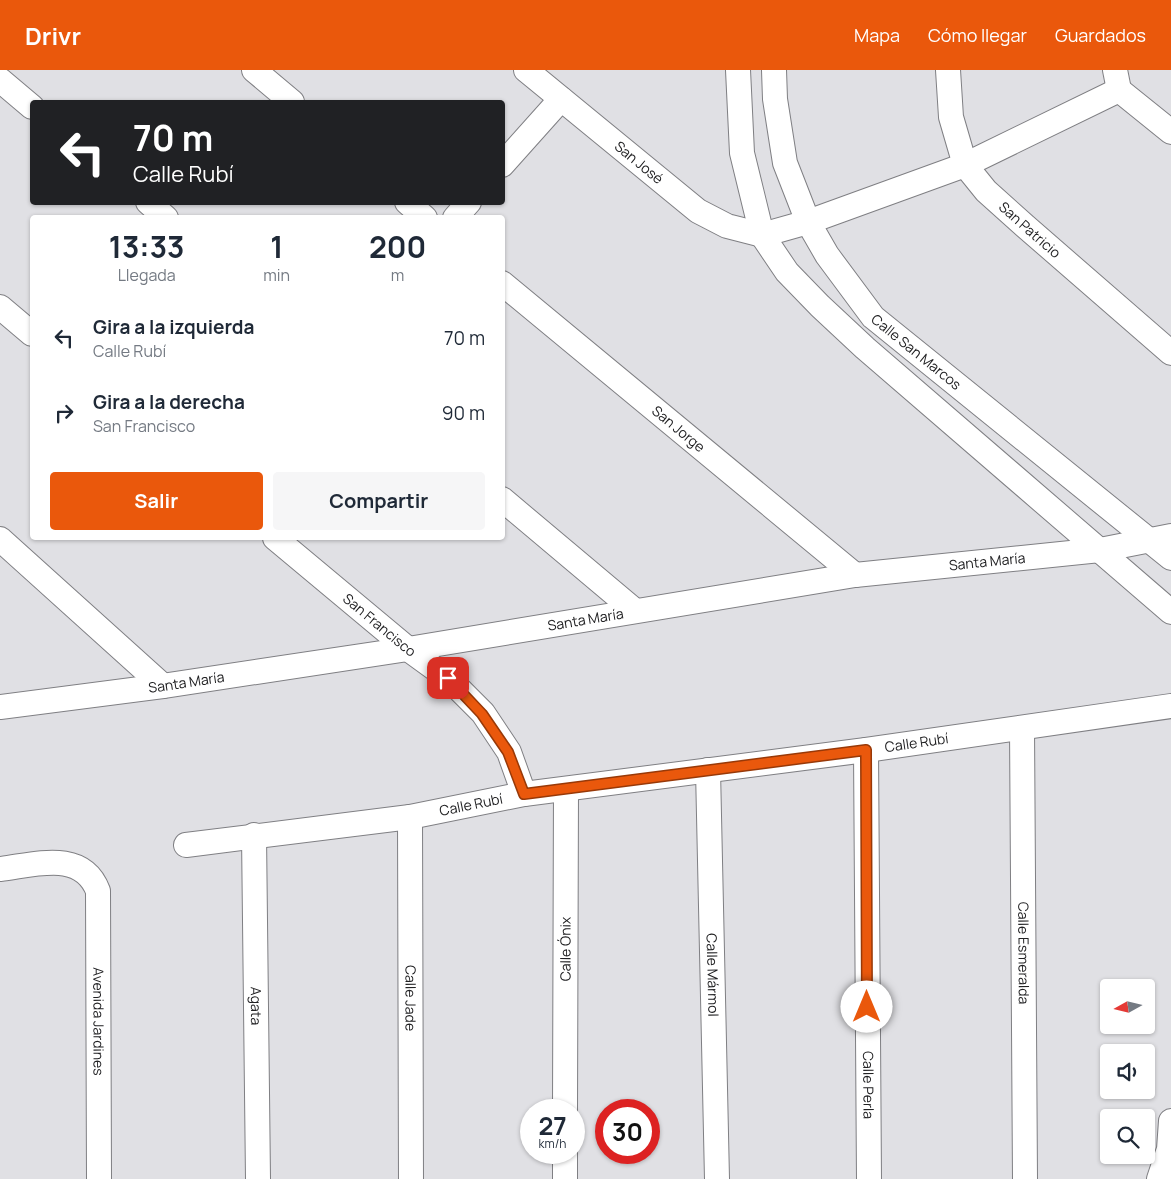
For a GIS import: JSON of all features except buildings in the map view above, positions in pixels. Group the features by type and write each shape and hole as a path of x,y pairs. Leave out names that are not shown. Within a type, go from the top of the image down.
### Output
{"street":[{"path":"254,70 290,100"},
{"name":"San José","path":"526,70 698,211 726,226 762,235"},
{"path":"738,70 742,153 762,235 787,272 865,348 1171,612"},
{"name":"Calle San Marcos","path":"774,70 775,99 785,163 808,222 827,255 873,317 1160,537 1171,558"},
{"name":"San Patricio","path":"948,70 951,117 965,165 986,190 1019,220 1171,352"},
{"path":"0,80 30,105"},
{"path":"762,235 808,222 965,165 1117,80 1171,132"},
{"path":"505,162 562,99"},
{"path":"151,205 163,215"},
{"path":"410,205 422,215"},
{"path":"458,215 466,205"},
{"name":"San Jorge","path":"505,285 855,575"},
{"path":"0,307 30,332"},
{"path":"505,502 634,610"},
{"name":"Santa María","path":"0,707 163,686 855,575 1100,550 1160,537"},
{"path":"0,539 163,686"},
{"name":"San Francisco","path":"277,540 408,648 448,678 482,714 508,752 524,794"},
{"name":"Calle Rubí","path":"186,844 410,817 524,794 866,750 1171,706"},
{"name":"Calle Esmeralda","path":"1022,728 1025,1179"},
{"name":"Calle Perla","path":"866,750 869,1179"},
{"name":"Calle Mármol","path":"708,770 717,1179"},
{"name":"Calle Ónix","path":"565,1099 566,788"},
{"name":"Calle Jade","path":"410,817 411,1179"},
{"name":"Agata","path":"254,835 258,1179"},
{"name":"Avenida Jardines","path":"0,869 49,863 65,864 83,869 93,878 98,891 99,1179"},
{"path":"1159,1179 1168,1149 1171,1121"},
{"path":"565,1164 565,1179"}],"route":[{"path":"448,678 482,714 508,752 524,794 866,750 867,1007"}]}
